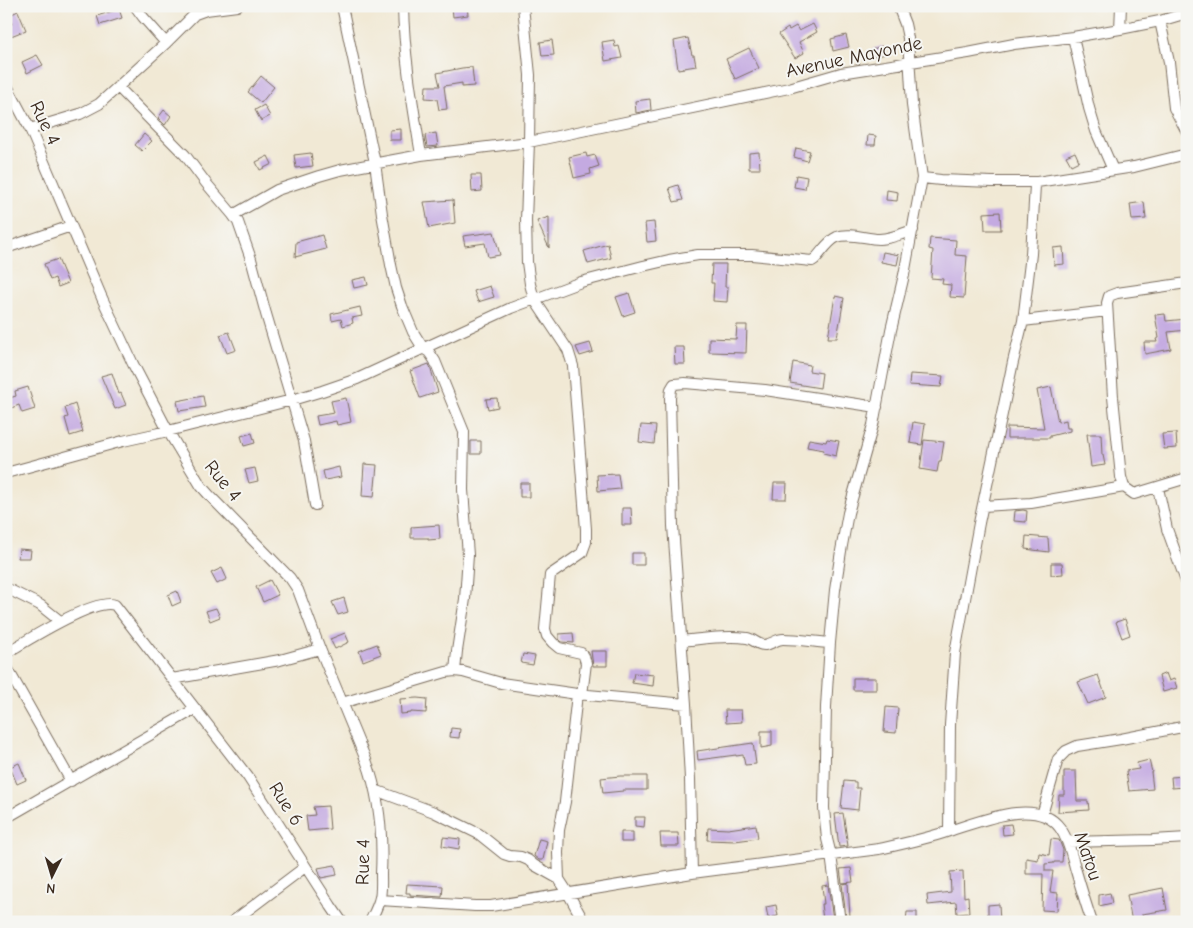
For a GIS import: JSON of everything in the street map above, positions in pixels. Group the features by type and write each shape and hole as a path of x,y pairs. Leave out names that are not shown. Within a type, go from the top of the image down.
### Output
{"street":[{"path":"135,6 166,43"},
{"path":"30,129 80,114 99,104 200,9 237,6"},
{"path":"342,6 375,163 396,288 413,332 423,348 435,360 464,432 463,490 468,555 465,599 456,651 455,671"},
{"path":"403,6 408,66 421,155"},
{"path":"523,6 530,75 526,220 527,262 534,299 568,350 571,358 585,508 586,542 584,549 579,556 550,575 545,629 547,636 553,643 560,648 581,653 586,663 559,830 559,879"},
{"path":"840,922 824,808 826,707 835,590 848,513 877,407 922,178 912,106 907,31 898,6"},
{"path":"1120,29 1121,6"},
{"name":"Avenue Mayonde","path":"233,215 277,190 333,172 375,163 421,155 529,142 789,88 841,73 1014,44 1120,29 1187,13"},
{"path":"1160,20 1169,62 1174,108 1187,132"},
{"path":"1073,37 1096,131 1113,170"},
{"name":"Rue 4","path":"6,84 30,129 102,298 168,432 201,486 294,583 376,790 381,824 380,900"},
{"path":"118,87 185,155 233,215 241,230 304,441 315,505"},
{"path":"922,178 992,182 1037,182 1134,167 1187,154"},
{"path":"949,831 950,725 955,653 983,506 1023,321 1030,270 1035,185 1037,182"},
{"path":"6,248 71,226"},
{"path":"6,473 123,441 168,432 292,400 357,379 489,318 581,282 669,260 698,255 752,255 812,261 838,236 885,239 913,230"},
{"path":"1187,283 1117,293 1109,296 1107,303 1117,443 1124,487 1134,494 1187,478"},
{"path":"1023,321 1107,311"},
{"path":"692,873 686,704 673,526 670,398 672,386 685,383 765,390 877,407"},
{"path":"983,506 1031,503 1124,487"},
{"path":"1158,488 1167,529 1187,584"},
{"path":"6,588 40,605 60,621"},
{"name":"Rue 6","path":"6,652 60,621 100,604 109,603 115,605 248,777 342,922"},
{"path":"682,641 748,638 764,645 782,639 830,643"},
{"path":"172,679 280,660 320,649"},
{"path":"6,666 70,781"},
{"path":"342,703 455,671 501,683 580,694 686,704"},
{"path":"6,818 194,709"},
{"path":"370,922 380,900 490,906 692,873 897,845 1010,814 1029,812 1042,815 1058,759 1066,751 1077,746 1187,726"},
{"path":"376,790 434,812 479,834 504,854 528,860 559,879 584,922"},
{"name":"Matou","path":"1042,815 1049,817 1055,822 1064,835 1092,922"},
{"path":"1067,842 1187,838"},
{"path":"232,922 306,867"}],"building":[{"path":"452,6 467,6 468,15 453,17"},
{"path":"119,9 122,18 100,25 97,16"},
{"path":"18,11 26,30 11,36 7,27 12,24 8,16"},
{"path":"813,24 817,32 799,42 804,53 795,58 779,34 788,28 789,30 796,26 799,31"},
{"path":"846,35 849,47 833,51 831,39"},
{"path":"688,38 696,66 678,69 674,41"},
{"path":"552,40 554,55 542,56 540,42"},
{"path":"614,40 615,47 619,46 622,58 605,61 602,42"},
{"path":"882,46 885,54 875,57 873,49"},
{"path":"749,48 759,68 735,79 726,59"},
{"path":"37,55 43,65 27,73 22,62"},
{"path":"472,67 474,86 462,87 462,83 444,86 447,109 439,110 437,99 425,98 426,86 440,86 437,73"},
{"path":"261,76 274,87 261,103 248,92"},
{"path":"650,99 651,110 636,113 635,101"},
{"path":"264,105 270,116 261,121 255,110"},
{"path":"164,110 171,116 165,125 158,118"},
{"path":"401,129 401,140 390,140 390,130"},
{"path":"436,133 438,146 427,147 425,135"},
{"path":"144,134 152,141 142,151 135,145"},
{"path":"868,135 876,136 875,145 867,145"},
{"path":"796,148 810,151 807,161 794,157"},
{"path":"759,152 760,169 749,169 749,153"},
{"path":"1075,152 1079,161 1071,165 1066,156"},
{"path":"311,153 313,166 296,168 294,155"},
{"path":"586,153 587,157 595,155 599,166 590,169 591,174 574,178 569,157"},
{"path":"268,156 272,164 260,170 256,162"},
{"path":"471,175 481,175 482,191 472,192"},
{"path":"796,175 807,177 805,189 794,187"},
{"path":"678,185 683,200 674,202 669,188"},
{"path":"887,190 898,192 897,201 886,200"},
{"path":"453,200 455,223 429,228 424,202"},
{"path":"1144,202 1146,219 1132,220 1130,204"},
{"path":"1000,212 1001,230 985,230 984,213"},
{"path":"549,217 549,248 537,221"},
{"path":"654,222 656,241 647,242 645,223"},
{"path":"494,232 500,255 488,257 485,243 465,246 463,236"},
{"path":"322,235 326,249 295,257 296,242"},
{"path":"930,238 956,240 955,255 967,256 964,298 950,297 951,285 942,284 943,279 931,278 933,250 929,249"},
{"path":"608,244 611,258 588,264 584,251"},
{"path":"1063,247 1064,264 1054,265 1053,248"},
{"path":"883,252 899,255 897,265 881,262"},
{"path":"58,259 68,283 58,287 55,278 50,280 44,264"},
{"path":"712,264 726,264 725,287 728,287 727,302 713,301 714,283 711,283"},
{"path":"366,277 368,285 354,288 352,280"},
{"path":"490,286 494,297 478,302 474,291"},
{"path":"629,293 635,312 623,316 616,297"},
{"path":"835,296 844,298 837,338 828,338"},
{"path":"360,307 362,316 352,318 353,323 343,326 341,319 332,321 331,314"},
{"path":"1165,314 1166,321 1187,319 1187,330 1168,332 1171,349 1145,354 1144,342 1157,342 1156,339 1159,338 1155,315"},
{"path":"737,325 747,325 746,353 709,352 709,338 736,339"},
{"path":"229,332 236,350 227,353 220,335"},
{"path":"590,343 593,352 580,356 576,347"},
{"path":"674,347 684,347 685,364 675,364"},
{"path":"793,362 810,365 809,371 822,373 820,388 790,383"},
{"path":"429,364 438,392 420,398 410,371"},
{"path":"112,373 119,394 121,393 126,405 115,409 101,376"},
{"path":"910,374 943,376 941,387 909,385"},
{"path":"28,387 35,409 22,413 19,405 6,410 6,399 16,396 15,391"},
{"path":"1051,387 1058,422 1066,420 1067,428 1070,428 1070,431 1050,436 1050,438 1007,438 1007,427 1044,428 1037,390"},
{"path":"203,396 205,407 179,411 177,401"},
{"path":"346,398 351,422 337,425 336,421 318,425 316,416 334,413 331,401"},
{"path":"497,398 498,407 488,409 486,399"},
{"path":"75,404 83,432 70,436 65,418 68,417 65,408"},
{"path":"913,422 925,424 922,445 910,443"},
{"path":"641,425 656,426 654,444 639,442"},
{"path":"252,433 255,443 244,446 241,436"},
{"path":"1176,433 1177,448 1164,449 1162,434"},
{"path":"1087,434 1101,434 1102,455 1105,465 1091,467"},
{"path":"809,439 826,442 827,439 839,441 836,456 823,453 824,450 807,447"},
{"path":"924,440 944,442 937,472 920,469"},
{"path":"471,441 481,441 481,454 471,454"},
{"path":"364,464 377,465 374,497 362,496"},
{"path":"339,467 341,477 325,480 323,471"},
{"path":"255,468 258,481 249,483 245,470"},
{"path":"618,474 620,489 598,491 597,475"},
{"path":"520,483 529,483 529,497 520,497"},
{"path":"774,483 787,483 786,499 773,499"},
{"path":"622,508 631,508 632,525 622,525"},
{"path":"1015,511 1027,511 1026,522 1014,521"},
{"path":"439,525 440,539 411,538 411,527"},
{"path":"1026,536 1048,538 1049,552 1025,549"},
{"path":"19,549 31,550 30,558 18,558"},
{"path":"632,553 644,553 644,565 632,565"},
{"path":"1051,563 1062,563 1063,574 1051,575"},
{"path":"222,568 227,579 217,584 211,573"},
{"path":"270,580 278,595 263,602 256,587"},
{"path":"177,591 181,602 172,606 168,595"},
{"path":"344,598 348,612 338,615 332,602"},
{"path":"216,608 220,617 210,621 206,611"},
{"path":"1125,619 1130,635 1122,638 1116,622"},
{"path":"345,633 349,642 335,649 330,639"},
{"path":"573,633 574,643 562,642 559,639 559,634"},
{"path":"377,644 381,654 363,661 359,651"},
{"path":"591,651 607,651 607,666 593,666"},
{"path":"523,654 535,656 533,665 521,663"},
{"path":"634,673 654,675 653,686 632,683"},
{"path":"1166,673 1169,681 1174,679 1177,688 1163,692 1159,676"},
{"path":"1098,675 1106,697 1088,704 1078,682"},
{"path":"853,678 876,678 876,690 853,690"},
{"path":"400,699 427,699 426,713 411,712 401,714"},
{"path":"886,707 898,708 896,733 884,732"},
{"path":"725,710 741,710 742,722 726,723"},
{"path":"451,728 460,729 459,738 450,737"},
{"path":"761,731 772,731 772,746 761,748"},
{"path":"753,743 756,764 745,765 743,755 698,760 697,751"},
{"path":"1149,760 1153,789 1129,791 1126,771 1139,769 1137,763"},
{"path":"19,763 26,780 17,784 10,767"},
{"path":"1064,771 1076,771 1077,801 1088,801 1089,810 1058,812 1059,795 1064,795"},
{"path":"647,776 647,790 623,790 603,793 601,778"},
{"path":"1185,776 1185,787 1172,788 1171,777"},
{"path":"844,781 856,782 856,788 860,788 858,810 841,808"},
{"path":"328,806 330,829 308,831 306,816 315,815 313,807"},
{"path":"843,813 848,846 839,847 835,814"},
{"path":"635,817 645,817 644,827 635,826"},
{"path":"1011,824 1013,834 1003,835 1002,825"},
{"path":"756,825 758,838 735,841 707,840 708,828 728,829"},
{"path":"621,832 633,832 633,842 621,842"},
{"path":"660,833 678,833 679,846 661,846"},
{"path":"443,837 460,839 459,849 442,846"},
{"path":"539,839 547,841 543,860 539,860 534,856"},
{"path":"1051,839 1059,840 1063,850 1062,862 1045,864 1045,871 1053,871 1050,892 1058,893 1057,911 1042,910 1043,874 1026,874 1026,858 1038,860 1039,853 1049,855"},
{"path":"335,865 337,875 321,878 318,868"},
{"path":"851,868 853,882 842,883 840,869"},
{"path":"963,871 964,897 968,896 969,913 957,914 956,902 928,905 927,895 951,892 950,872"},
{"path":"848,883 850,917 846,917 842,884"},
{"path":"407,884 443,886 442,897 410,895 410,893 406,893"},
{"path":"828,885 833,919 823,920 821,904 824,904 822,886"},
{"path":"1163,888 1167,910 1142,914 1143,920 1132,922 1127,895"},
{"path":"1110,893 1112,903 1099,906 1099,895"},
{"path":"999,904 1000,922 988,922 988,905"},
{"path":"776,905 778,916 768,918 766,907"},
{"path":"907,912 917,912 917,921 906,921"}]}
